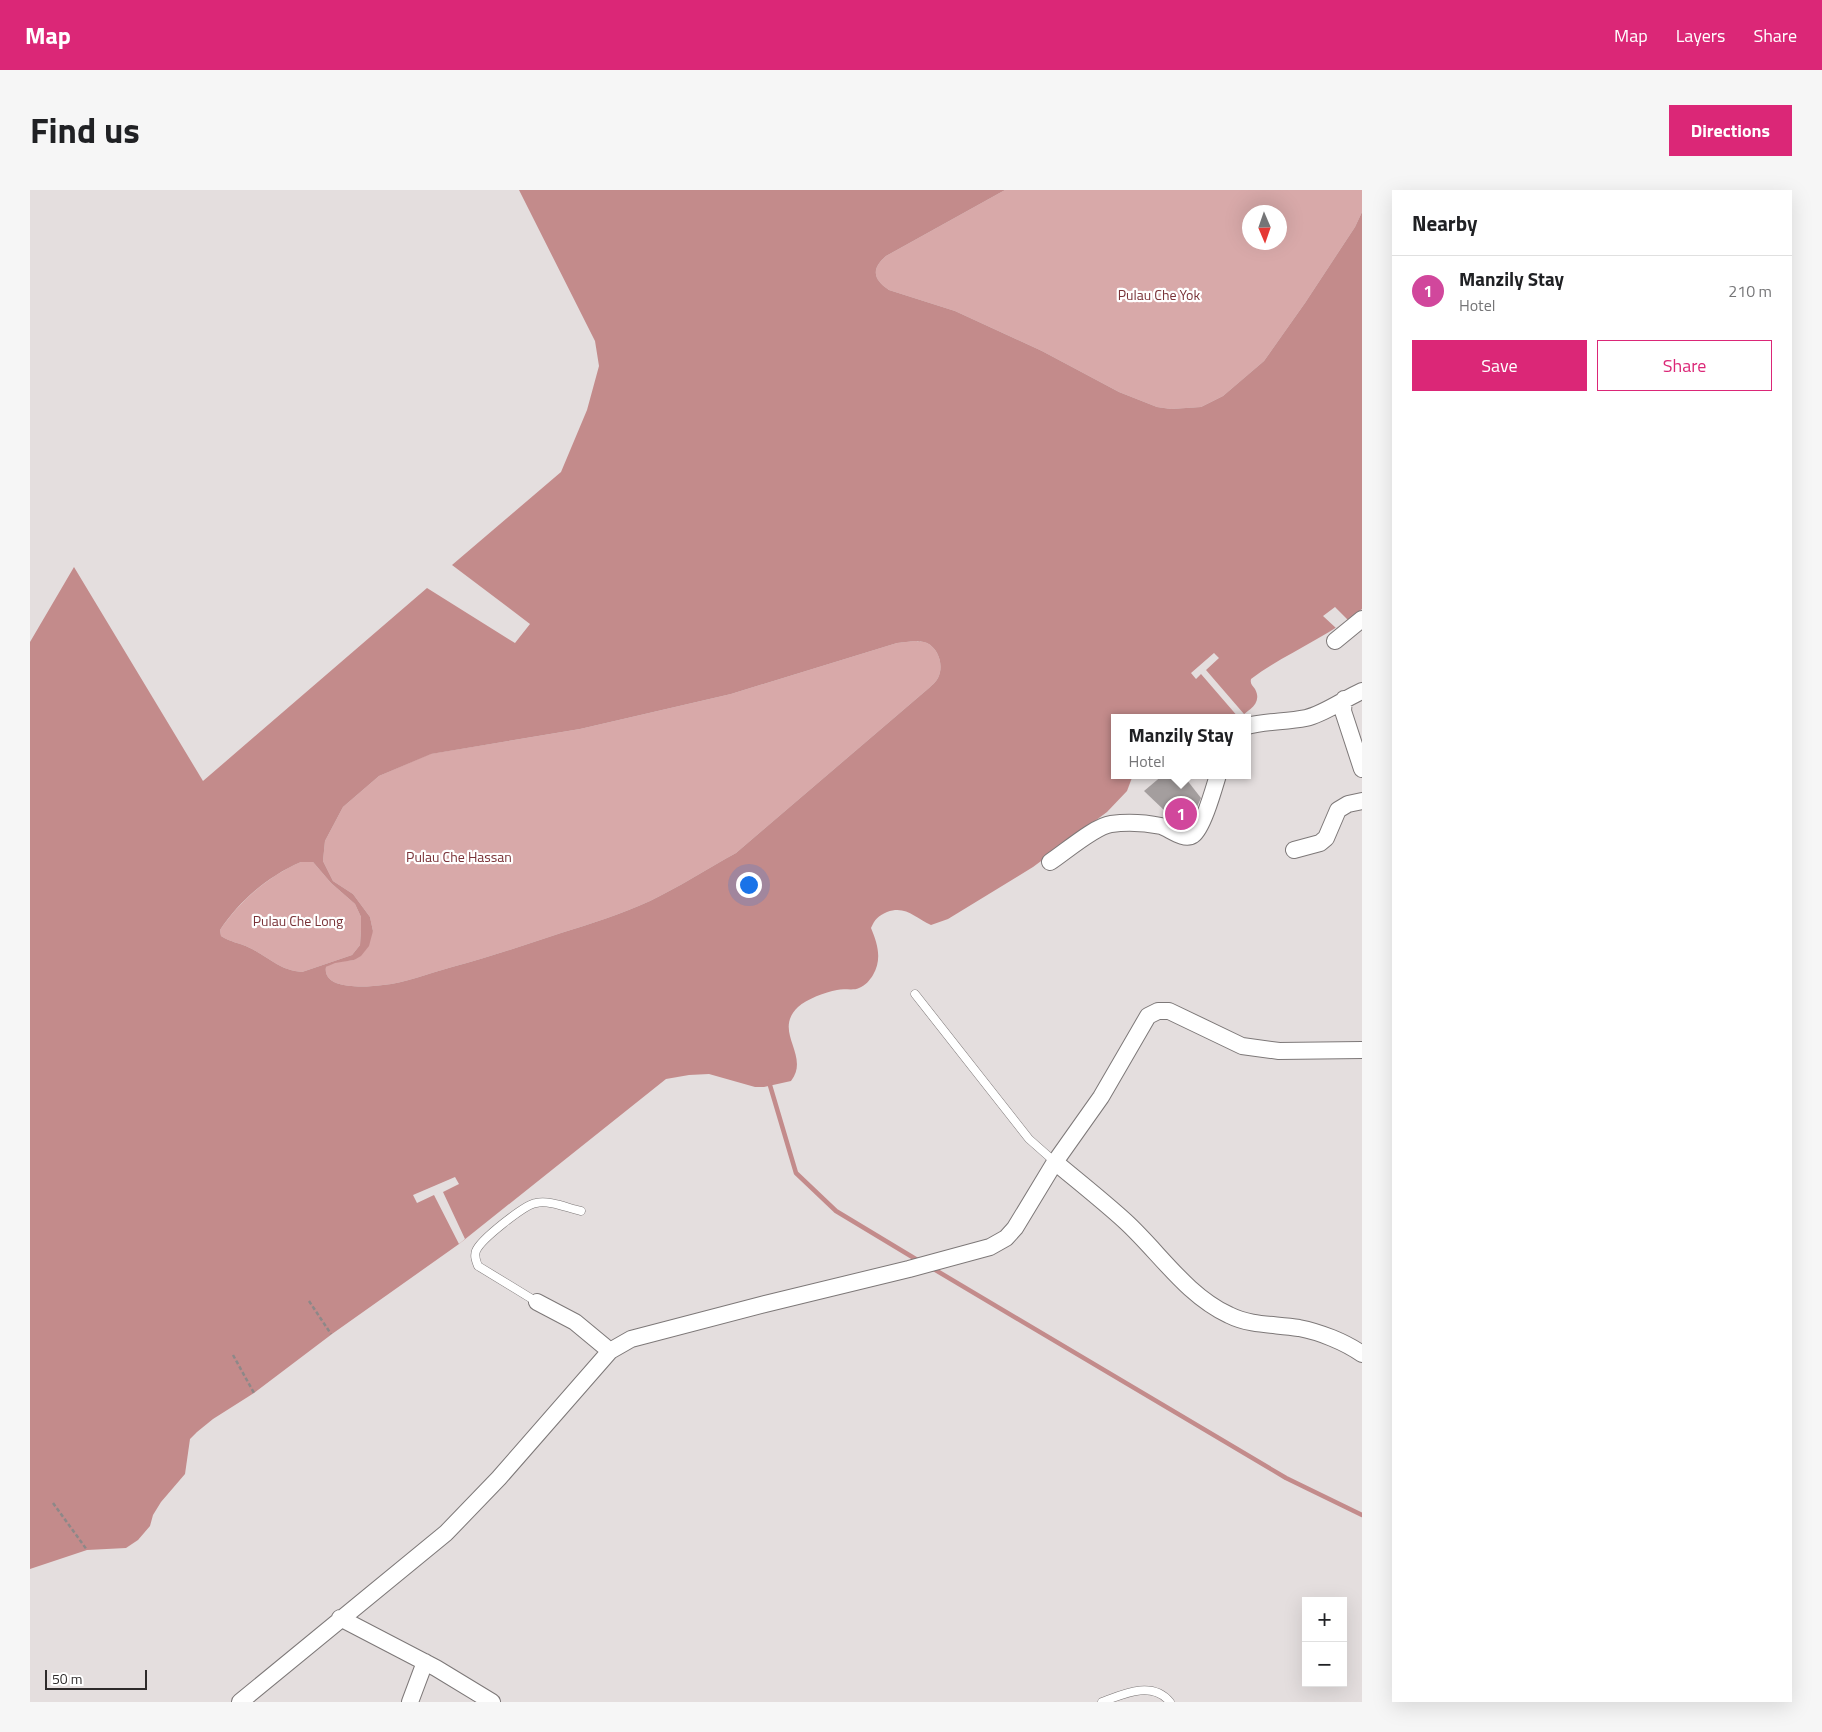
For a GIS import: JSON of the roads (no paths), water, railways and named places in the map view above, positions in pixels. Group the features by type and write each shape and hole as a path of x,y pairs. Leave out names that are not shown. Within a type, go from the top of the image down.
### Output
{"street":[{"path":"1335,641 1362,619"},
{"path":"1251,725 1305,718 1317,714 1362,691"},
{"path":"1344,699 1343,711 1362,769"},
{"path":"1050,862 1094,832 1110,824 1161,826 1189,837 1196,832 1208,806 1217,779"},
{"path":"1294,850 1320,842 1326,838 1338,810 1348,804 1362,802"},
{"path":"240,1702 340,1618 446,1533 499,1478 610,1351 631,1339 909,1269 990,1246 1006,1238 1015,1228 1056,1162 1101,1097 1148,1016 1158,1011 1168,1011 1242,1046 1279,1051 1362,1050"},
{"path":"1056,1162 1126,1222 1170,1269 1212,1306 1228,1315 1245,1321 1313,1331 1336,1340 1362,1354"},
{"path":"537,1302 575,1322 610,1351"},
{"path":"340,1618 425,1662 492,1702"},
{"path":"410,1702 425,1662"}],"lane":[{"path":"915,994 1029,1139 1056,1162"},
{"path":"537,1302 478,1266 475,1258 476,1250 494,1231 534,1203 545,1202 581,1212"},
{"path":"1102,1702 1144,1689 1155,1691 1170,1702"}],"waterway":[{"path":"769,1082 796,1173 836,1211 919,1261"},
{"path":"932,1268 1286,1478 1362,1515"}],"place":[{"name":"Manzily Stay","path":"1181,814"}],"park label":[{"name":"Pulau Che Yok","path":"1159,294"},
{"name":"Pulau Che Hassan","path":"459,856"},
{"name":"Pulau Che Long","path":"298,920"}]}
